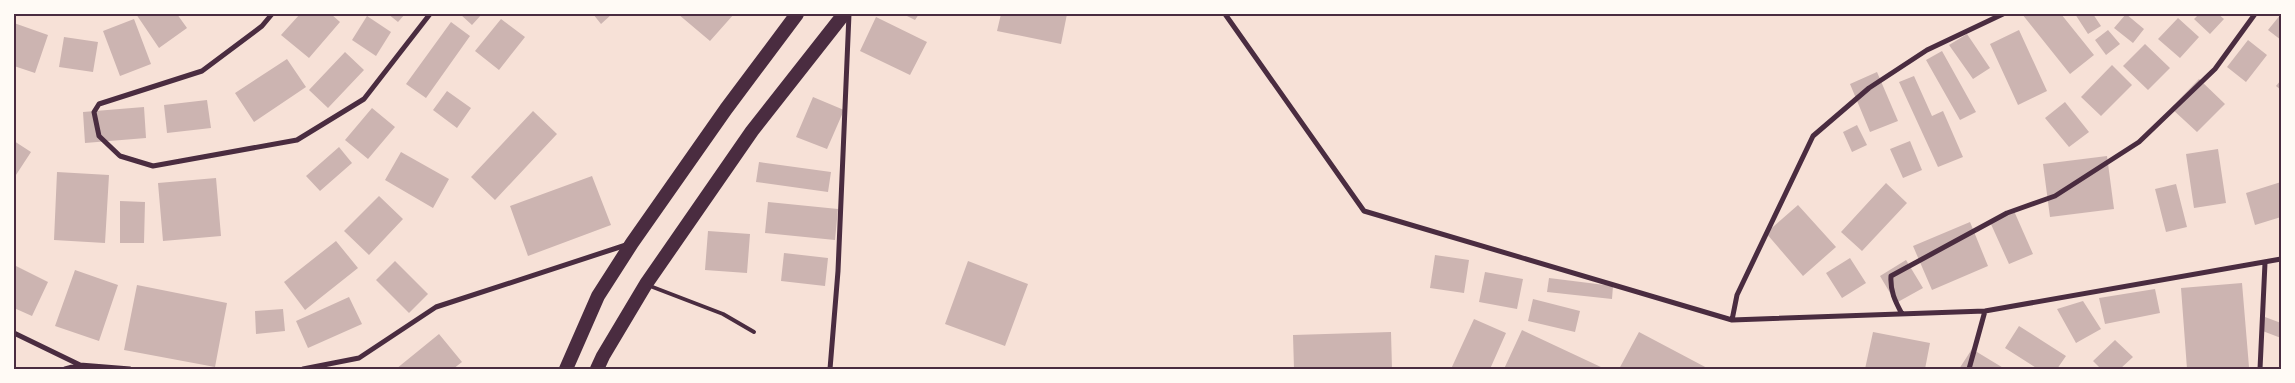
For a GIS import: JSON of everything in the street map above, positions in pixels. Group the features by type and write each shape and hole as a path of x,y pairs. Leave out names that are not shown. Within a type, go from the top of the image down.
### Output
{"highway":[{"path":"566,369 598,296 632,243 726,109 797,14"},
{"path":"598,369 603,356 646,284 752,131 844,14"}],"street":[{"path":"272,14 262,26 202,71 98,104 94,112 100,136 120,156 153,166 297,140 364,99 430,14"},
{"path":"830,369 838,271 849,14"},
{"path":"1225,14 1364,211 1732,320 1985,311 2281,259"},
{"path":"1732,320 1737,295 1813,136 1869,88 1927,50 2003,14"},
{"path":"1902,314 1893,298 1890,285 1891,276 2007,213 2055,196 2139,142 2215,69 2255,14"},
{"path":"303,369 359,358 436,307 632,243"},
{"path":"2260,369 2265,263"},
{"path":"1969,369 1985,311"},
{"path":"14,333 80,365"},
{"path":"65,369 80,365 130,369"}],"lane":[{"path":"646,284 724,314 754,332"}],"building":[{"path":"136,14 177,14 187,28 159,48"},
{"path":"300,14 331,14 340,22 309,58 281,35"},
{"path":"388,14 405,14 398,22"},
{"path":"460,14 482,14 472,25"},
{"path":"593,14 612,14 601,24"},
{"path":"678,14 734,14 710,41"},
{"path":"903,14 919,14 915,20"},
{"path":"1001,14 1067,14 1061,44 997,31"},
{"path":"2022,14 2061,14 2094,55 2070,74"},
{"path":"2075,14 2093,14 2101,26 2088,34"},
{"path":"2126,14 2144,29 2133,43 2114,28"},
{"path":"2199,14 2218,14 2224,19 2210,34 2194,19"},
{"path":"2281,14 2281,40 2268,30"},
{"path":"367,16 391,32 376,56 352,40"},
{"path":"876,17 927,42 910,75 860,51"},
{"path":"2178,18 2199,37 2180,58 2158,39"},
{"path":"134,19 151,64 120,76 103,31"},
{"path":"501,19 525,37 499,70 475,51"},
{"path":"451,22 470,36 426,98 406,84"},
{"path":"14,23 48,35 35,73 14,66"},
{"path":"2019,30 2047,91 2018,105 1990,44"},
{"path":"2108,30 2120,44 2106,55 2095,40"},
{"path":"1967,34 1990,68 1973,79 1949,45"},
{"path":"64,37 98,42 93,72 59,67"},
{"path":"2248,40 2267,55 2246,82 2227,67"},
{"path":"2145,44 2170,68 2148,90 2123,66"},
{"path":"1942,51 1976,112 1960,120 1926,60"},
{"path":"345,52 364,70 328,108 309,90"},
{"path":"287,59 306,87 254,122 235,93"},
{"path":"2112,65 2132,85 2101,116 2081,97"},
{"path":"1877,72 1898,121 1870,132 1850,84"},
{"path":"1914,76 1932,116 1943,111 1963,157 1938,167 1899,82"},
{"path":"2199,79 2225,104 2197,132 2171,108"},
{"path":"2281,80 2281,90 2276,86"},
{"path":"447,91 471,108 457,128 433,110"},
{"path":"813,97 844,110 827,149 796,137"},
{"path":"207,100 211,128 167,133 164,105"},
{"path":"2065,102 2089,132 2069,147 2045,118"},
{"path":"144,107 146,138 85,143 83,112"},
{"path":"372,108 395,127 368,159 345,140"},
{"path":"533,111 557,134 495,200 471,177"},
{"path":"1857,125 1867,145 1852,152 1843,132"},
{"path":"14,141 31,152 14,178"},
{"path":"1910,141 1922,170 1903,178 1890,149"},
{"path":"339,147 352,163 320,191 306,176"},
{"path":"2218,149 2226,203 2194,208 2186,154"},
{"path":"401,152 449,179 433,208 385,180"},
{"path":"2107,156 2114,209 2050,217 2043,164"},
{"path":"759,162 831,172 828,192 756,182"},
{"path":"57,172 109,175 105,243 54,240"},
{"path":"592,176 611,225 528,256 510,206"},
{"path":"216,178 221,236 163,241 158,183"},
{"path":"2281,182 2281,217 2255,225 2246,193"},
{"path":"1886,183 1907,203 1862,251 1841,232"},
{"path":"2176,184 2187,227 2166,232 2155,189"},
{"path":"379,196 403,219 369,255 344,231"},
{"path":"120,201 145,202 144,243 120,243"},
{"path":"768,202 838,209 835,240 765,233"},
{"path":"1798,205 1836,247 1803,276 1766,233"},
{"path":"2014,211 2033,254 2009,264 1990,222"},
{"path":"1970,222 1988,266 1932,290 1913,246"},
{"path":"708,231 750,234 747,273 705,270"},
{"path":"336,241 358,268 305,310 284,282"},
{"path":"784,253 828,258 825,286 781,281"},
{"path":"1435,255 1469,260 1464,293 1430,288"},
{"path":"1850,258 1866,283 1842,298 1826,273"},
{"path":"1906,260 1923,288 1896,303 1880,276"},
{"path":"395,261 428,294 409,313 376,280"},
{"path":"968,261 1028,284 1005,346 945,324"},
{"path":"14,265 48,282 32,316 14,308"},
{"path":"75,270 118,285 99,341 55,326"},
{"path":"1485,272 1523,279 1517,309 1479,302"},
{"path":"1549,278 1613,286 1612,299 1547,292"},
{"path":"2242,283 2249,367 2187,369 2181,288"},
{"path":"137,285 227,303 215,367 124,350"},
{"path":"2155,289 2160,313 2105,324 2099,298"},
{"path":"349,297 362,324 308,348 296,321"},
{"path":"1533,299 1580,311 1575,332 1528,321"},
{"path":"2083,301 2101,329 2076,343 2057,309"},
{"path":"283,309 285,331 256,334 255,311"},
{"path":"2265,317 2281,323 2281,338 2260,330"},
{"path":"1474,319 1506,333 1490,369 1451,369"},
{"path":"2019,326 2066,356 2057,369 2038,369 2005,348"},
{"path":"1522,330 1603,368 1504,369"},
{"path":"1391,332 1392,369 1294,369 1293,335"},
{"path":"1639,332 1709,369 1619,369"},
{"path":"1873,332 1930,343 1925,369 1865,369"},
{"path":"439,334 462,362 453,369 396,369"},
{"path":"2115,340 2133,357 2120,369 2101,369 2093,361"},
{"path":"1972,349 2005,369 1959,369"}]}
